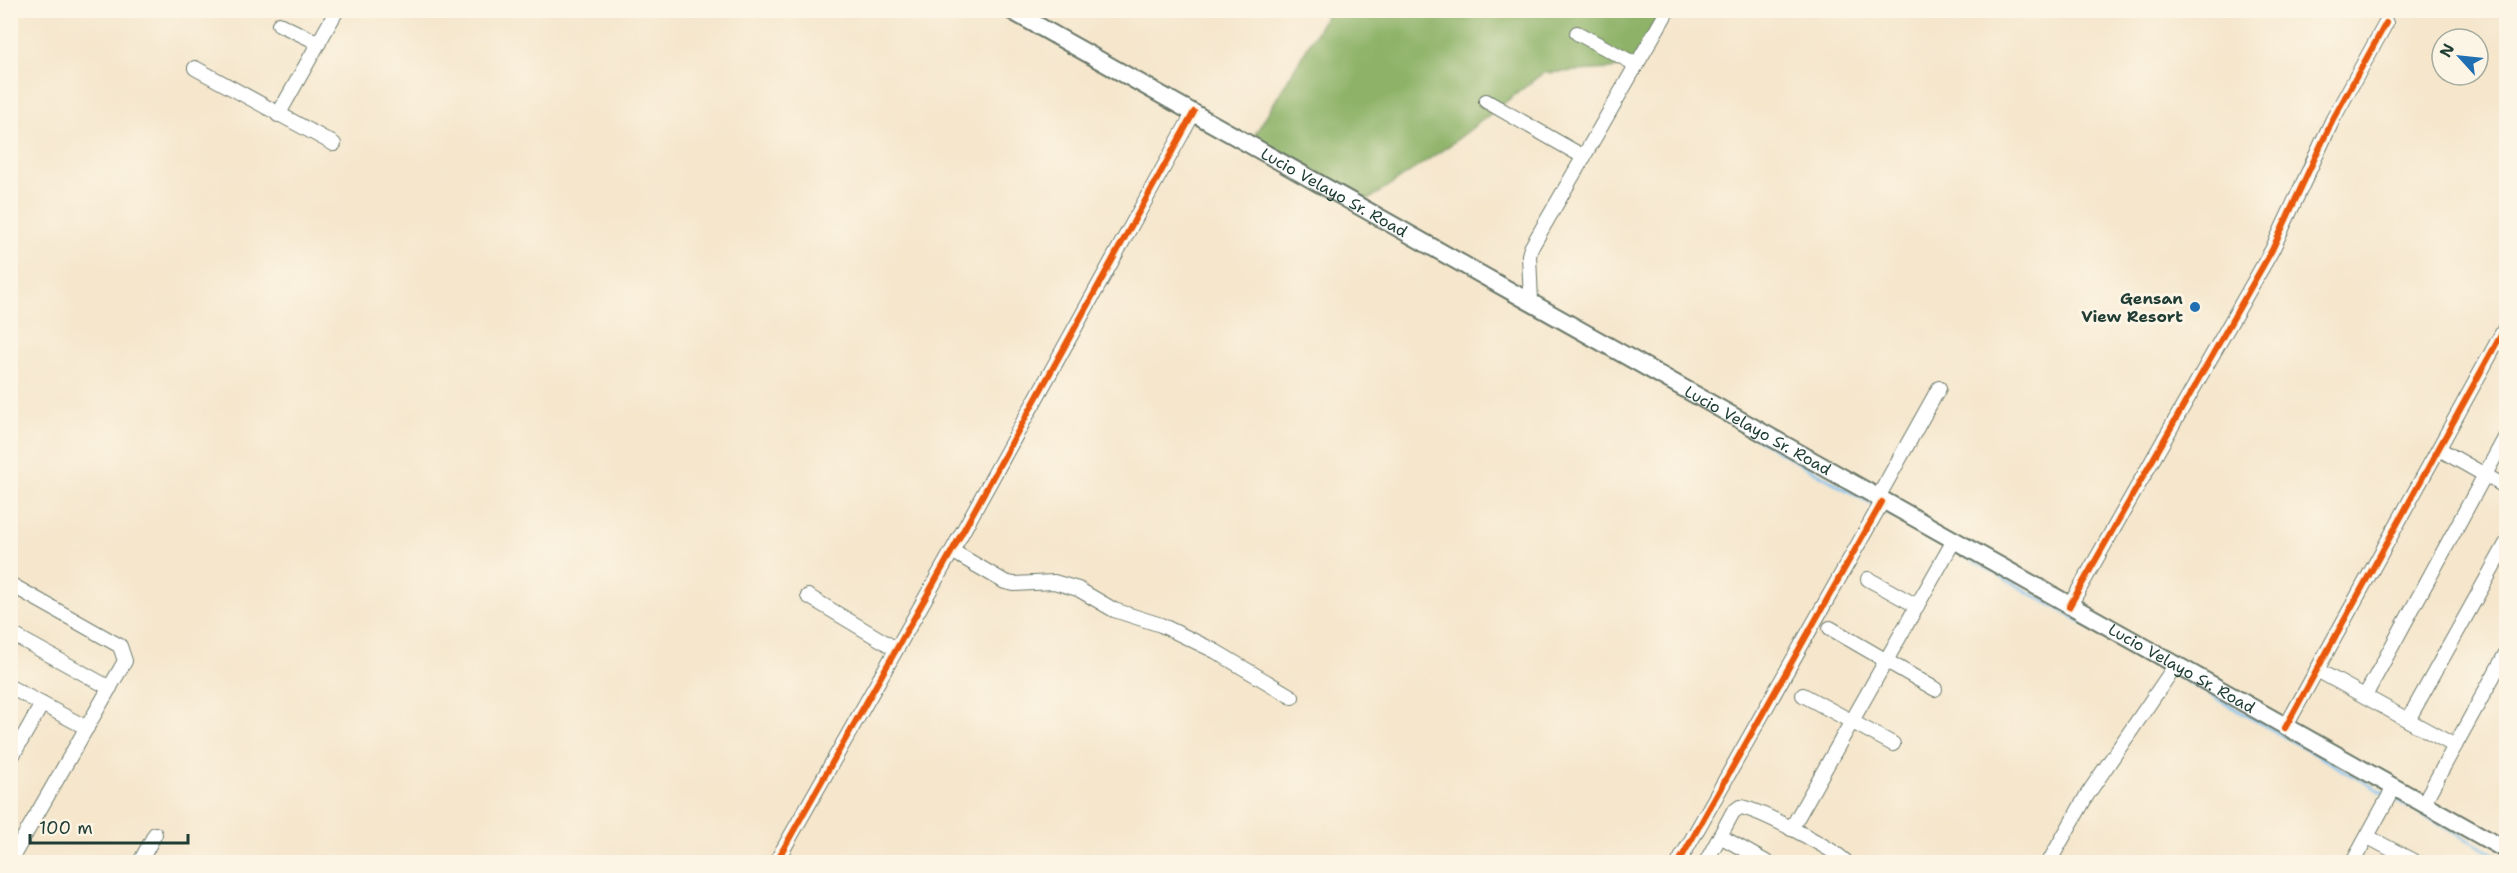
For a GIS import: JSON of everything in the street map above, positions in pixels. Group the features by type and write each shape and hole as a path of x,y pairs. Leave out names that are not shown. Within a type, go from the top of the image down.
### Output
{"main road":[{"name":"Lucio Velayo Sr. Road","path":"1012,11 1531,302 1952,545 2069,607 2506,850"}],"street":[{"path":"278,115 337,10"},
{"path":"1531,302 1528,255 1531,248 1668,10"},
{"path":"2069,607 2272,250 2333,119 2386,22"},
{"path":"279,24 319,43"},
{"path":"1577,33 1637,64"},
{"path":"195,68 334,144"},
{"path":"1486,101 1584,157"},
{"path":"776,862 952,551 1194,112"},
{"path":"2285,728 2506,326"},
{"path":"1679,862 1879,504 1939,388"},
{"path":"2365,696 2506,436"},
{"path":"2439,448 2506,487"},
{"path":"2408,720 2506,544"},
{"path":"1791,829 1952,545"},
{"path":"952,551 1005,582 1014,584 1054,582 1078,589 1114,610 1161,625 1215,651 1292,697"},
{"path":"1868,579 1917,606"},
{"path":"10,584 120,646 125,662 10,861"},
{"path":"808,596 896,649"},
{"path":"1830,628 1935,689"},
{"path":"10,633 110,688"},
{"path":"2423,804 2506,653"},
{"path":"2049,862 2087,795 2175,666"},
{"path":"2317,670 2455,746"},
{"path":"10,687 87,728"},
{"path":"1803,695 1893,744"},
{"path":"10,760 42,704"},
{"path":"2353,862 2394,787"},
{"path":"1706,862 1734,812 1740,807 1748,808 1791,829 1846,862"},
{"path":"140,862 156,834"},
{"path":"1720,836 1766,862"},
{"path":"2368,837 2412,862"}],"green space":[{"path":"1329,11 1672,11 1643,58 1611,69 1543,73 1450,145 1368,200 1253,138"}],"waterway":[{"path":"997,10 1006,15"},
{"path":"1751,435 1875,506"},
{"path":"1881,509 1946,546"},
{"path":"1954,550 2165,669"},
{"path":"2176,675 2384,793"},
{"path":"2395,799 2506,861"}],"cycle path":[{"path":"2069,607 2272,250 2333,119 2386,23"},
{"path":"776,862 952,551 1194,112"},
{"path":"2285,728 2506,326"},
{"path":"1679,862 1882,502"}],"place":[{"name":"Gensan View Resort","path":"2195,307"}]}
